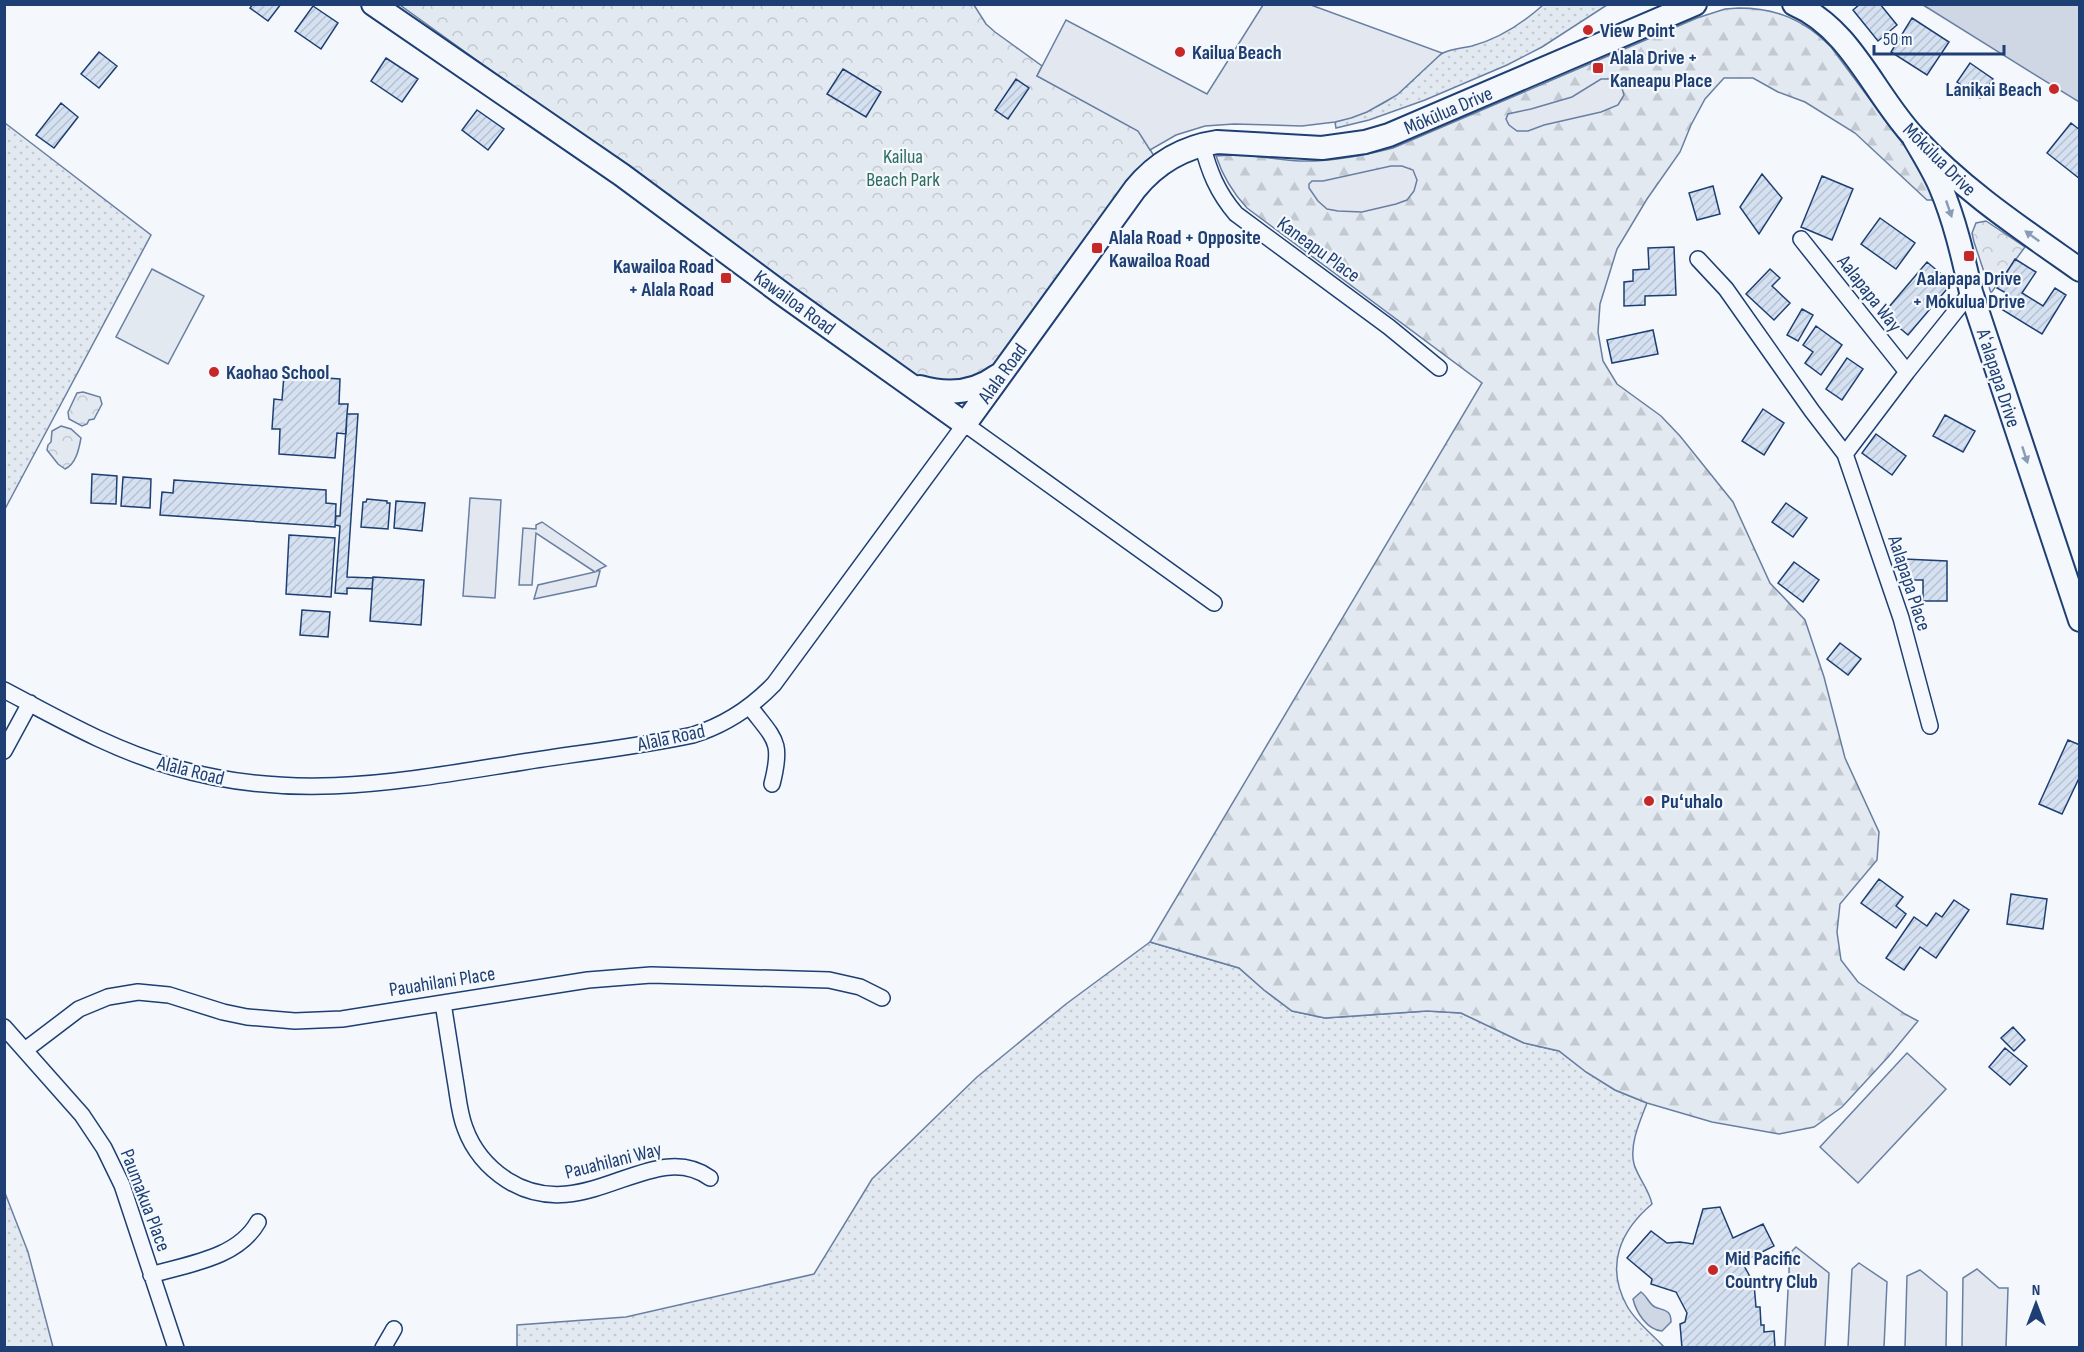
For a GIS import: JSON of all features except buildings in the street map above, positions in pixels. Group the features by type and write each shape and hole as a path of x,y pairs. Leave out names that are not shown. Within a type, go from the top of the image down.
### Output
{"street":[{"name":"Kawailoa Road","path":"373,4 622,175 784,295 1214,603"},
{"name":"Mōkūlua Drive","path":"1195,146 1233,141 1322,148 1389,135 1695,4"},
{"name":"Mōkūlua Drive","path":"1794,4 1816,16 1841,38 1914,138 1981,200 2079,270"},
{"name":"Aʻalapapa Drive","path":"1914,138 1941,187 1959,241 1971,292 2079,620"},
{"name":"Kaneapu Place","path":"1195,146 1213,181 1236,214 1389,327 1439,368"},
{"name":"Alala Road","path":"4,690 95,737 173,768 270,785 329,787 388,783 679,738 725,723 750,706 774,684 787,668 1140,183 1158,165 1195,146"},
{"name":"Aalapapa Way","path":"1801,239 1906,372"},
{"name":"Aalapapa Place","path":"1698,259 1726,289 1812,411 1845,453 1900,618 1930,726"},
{"path":"1845,453 1906,372 1971,292"},
{"path":"910,384 933,391 956,392 982,385 1005,369"},
{"path":"4,751 30,703"},
{"path":"750,706 771,734 777,747 778,760 772,784"},
{"name":"Pauahilani Place","path":"25,1050 79,1009 100,1000 138,992 169,995 247,1017 295,1022 342,1019 620,976 672,974 837,981 860,987 882,998"},
{"name":"Pauahilani Way","path":"443,1003 464,1125 477,1152 497,1174 526,1190 557,1196 590,1191 667,1166 694,1169 710,1178"},
{"name":"Paumakua Place","path":"4,1027 82,1115 104,1148 122,1185 176,1347"},
{"path":"152,1275 231,1250 247,1238 258,1222"},
{"path":"383,1347 394,1329"}],"green space":[{"name":"Kailua Beach Park","path":"400,5 974,5 986,24 1042,66 1037,76 1139,131 1154,156 1000,359 981,372 959,380 947,382 924,379 905,369"},
{"path":"1543,5 1607,5 1542,47 1507,65 1425,100 1369,120 1336,128 1335,122 1368,111 1403,90 1441,54 1482,43 1501,35"},
{"path":"1725,9 1765,10 1789,17 1811,30 1831,47 1912,156 1939,200 1927,200 1855,133 1805,102 1778,92 1753,78 1724,78 1705,99 1680,152 1647,199 1617,249 1600,304 1598,332 1603,361 1617,384 1661,416 1733,502 1770,583 1805,620 1824,677 1845,758 1879,832 1877,860 1840,904 1837,932 1841,960 1858,982 1918,1021 1842,1107 1814,1127 1779,1134 1712,1122 1647,1103 1615,1090 1586,1072 1559,1051 1524,1043 1461,1013 1427,1011 1325,1018 1292,1011 1239,968 1150,942 1482,383 1247,208 1229,184 1216,156 1324,161 1393,148 1697,18"},
{"path":"5,123 151,235 5,509"},
{"path":"1986,221 2025,247 1991,293 1972,233 1976,223"},
{"path":"152,269 204,296 168,364 116,337"},
{"path":"83,392 100,397 102,404 94,419 82,426 69,419 68,412 77,393"},
{"path":"61,426 71,429 81,438 74,460 65,469 47,450 51,442 52,431"},
{"path":"1150,942 1239,968 1292,1011 1325,1018 1427,1011 1461,1013 1524,1043 1559,1051 1586,1072 1615,1090 1647,1103 1636,1133 1633,1157 1652,1204 1641,1214 1624,1238 1619,1250 1617,1277 1620,1291 1631,1312 1664,1347 517,1348 517,1325 626,1317 814,1274 872,1179 977,1077 1066,1004"},
{"path":"5,1193 28,1252 53,1347 5,1347"}],"shaded area":[{"path":"1263,5 1311,5 1442,53 1397,95 1351,118 1302,126 1234,124 1205,126 1176,135 1150,150 1138,131 1037,76 1066,20 1207,94"},
{"path":"1923,5 2079,5 2079,102"},
{"path":"1601,79 1612,79 1621,85 1624,95 1618,105 1601,112 1528,131 1517,131 1509,125 1506,119 1508,114 1572,97"},
{"path":"1391,166 1402,166 1413,170 1417,180 1414,191 1407,200 1396,204 1362,212 1327,209 1309,188 1312,181 1323,181"},
{"path":"470,498 501,500 495,598 463,596"},
{"path":"542,522 606,566 596,571 600,571 596,586 534,599 538,585 595,572 536,533 532,585 519,585 523,528 536,529 536,525"},
{"path":"1907,1053 1946,1089 1858,1183 1820,1147"},
{"path":"1796,1247 1829,1273 1825,1347 1785,1347 1790,1253"},
{"path":"1859,1263 1887,1282 1884,1347 1848,1347 1852,1269"},
{"path":"1977,1269 1999,1288 2008,1288 2006,1347 1962,1347 1963,1278"},
{"path":"1920,1270 1947,1292 1946,1347 1905,1347 1907,1276"},
{"path":"1641,1292 1653,1306 1670,1315 1671,1322 1662,1331 1647,1324 1637,1309 1633,1299"}],"place":[{"name":"View Point","path":"1588,30"},
{"name":"Kailua Beach","path":"1180,52"},
{"name":"Alala Drive + Kaneapu Place","path":"1598,68"},
{"name":"Lanikai Beach","path":"2054,89"},
{"name":"Alala Road + Opposite Kawailoa Road","path":"1097,248"},
{"name":"Aalapapa Drive + Mokulua Drive","path":"1969,256"},
{"name":"Kawailoa Road + Alala Road","path":"726,278"},
{"name":"Kaohao School","path":"214,372"},
{"name":"Puʻuhalo","path":"1649,801"},
{"name":"Mid Pacific Country Club","path":"1713,1270"}]}
